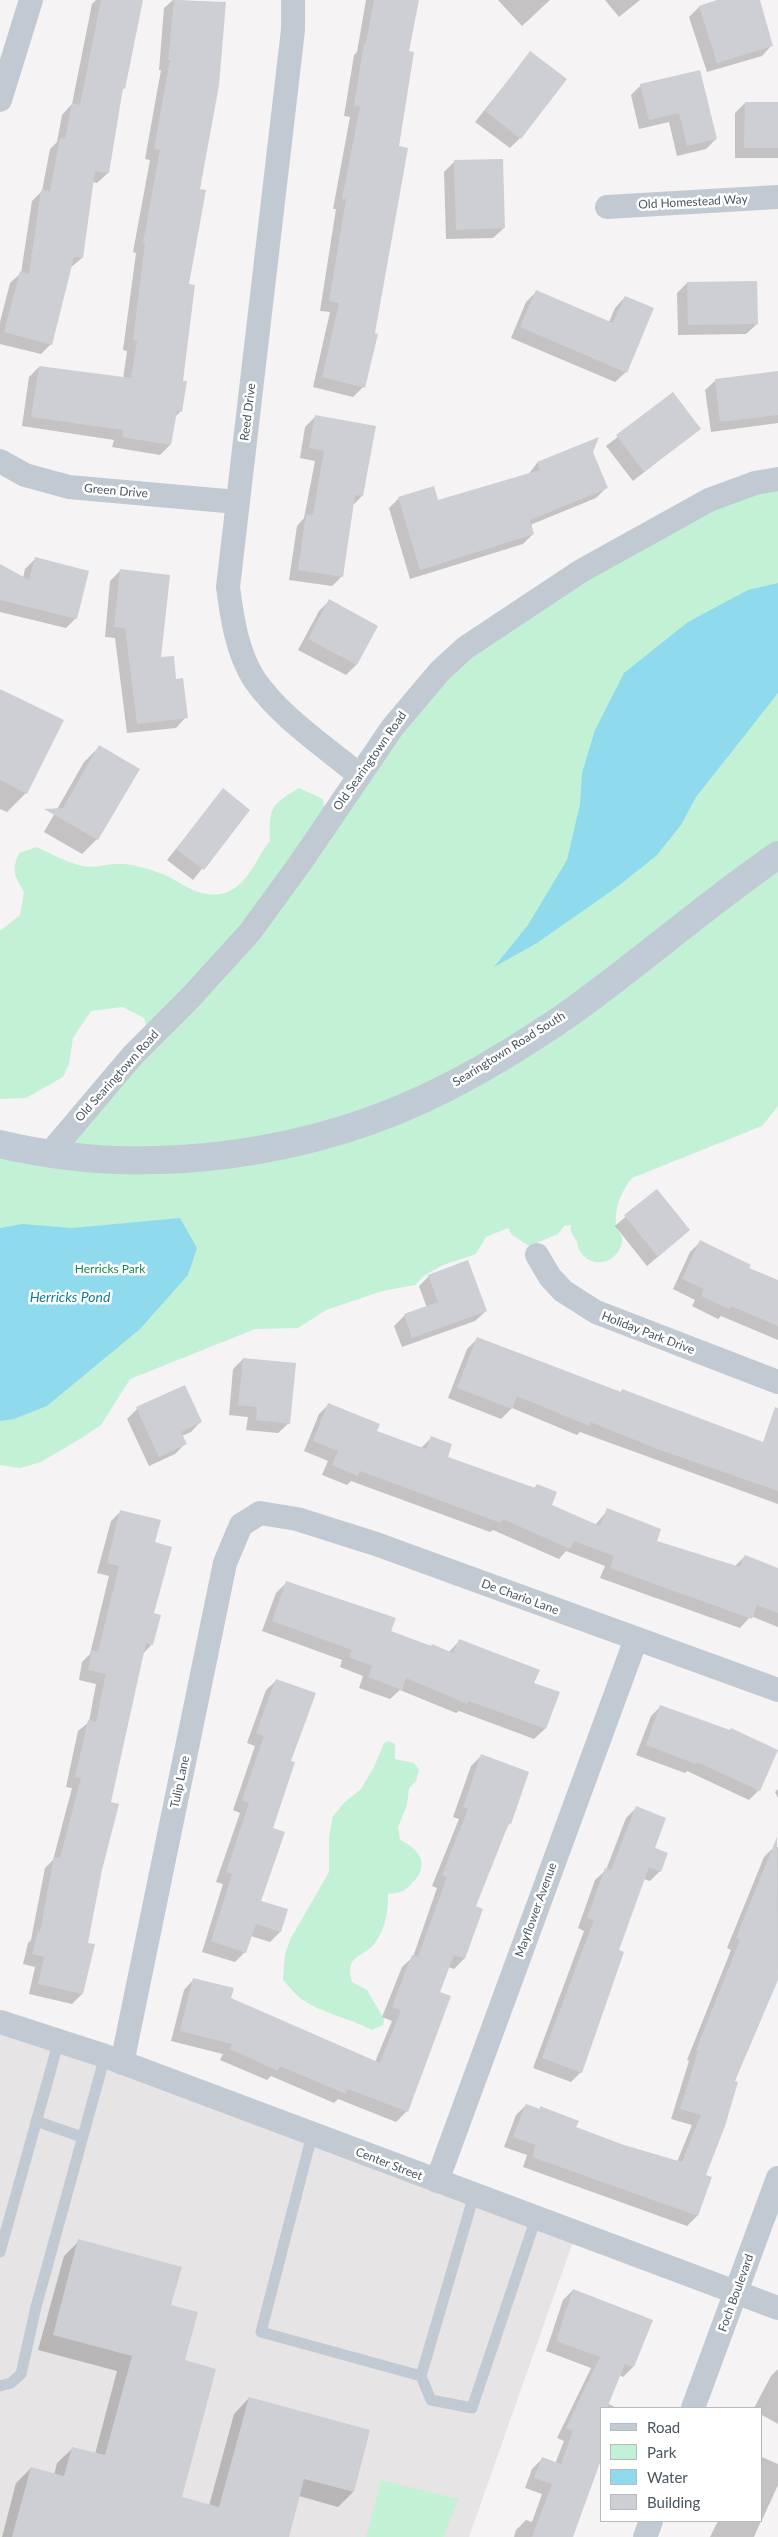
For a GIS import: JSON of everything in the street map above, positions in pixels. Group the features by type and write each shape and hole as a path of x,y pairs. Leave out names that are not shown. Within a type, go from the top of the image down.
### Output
{"main road":[{"name":"Searingtown Road South","path":"0,1144 50,1153 113,1160 206,1157 309,1139 380,1116 446,1088 482,1069 559,1020 737,883 778,855"}],"street":[{"path":"0,100 31,0"},
{"name":"Reed Drive","path":"294,0 293,30 228,587 232,620 243,655 254,678 273,702 359,775"},
{"name":"Old Homestead Way","path":"607,206 778,197"},
{"name":"Green Drive","path":"0,461 25,475 69,487 237,502"},
{"name":"Old Searingtown Road","path":"50,1153 133,1055 190,998 250,932 414,699 440,670 465,648 581,571 709,500 755,483 778,478"},
{"name":"Holiday Park Drive","path":"537,1255 550,1277 563,1291 596,1312 778,1382"},
{"name":"De Chario Lane","path":"260,1513 297,1519 376,1544 778,1690"},
{"name":"Tulip Lane","path":"113,2060 225,1563 241,1525 260,1513"},
{"name":"Mayflower Avenue","path":"437,2181 636,1639"},
{"name":"Center Street","path":"0,2022 59,2040 778,2308"},
{"name":"Foch Boulevard","path":"693,2407 778,2178"},
{"path":"645,2537 651,2522"}],"lane":[{"path":"0,2252 59,2040"},
{"path":"0,2386 11,2383 21,2374 36,2307 82,2138 113,2060"},
{"path":"36,2121 82,2138"},
{"path":"312,2135 261,2332 421,2376"},
{"path":"474,2195 421,2376 432,2400 472,2408 536,2218"}],"shaded area":[{"path":"0,2022 576,2233 469,2537 0,2537"}],"green space":[{"name":"Herricks Park","path":"778,479 778,1106 762,1126 632,1178 622,1194 616,1212 616,1225 622,1237 622,1243 618,1252 609,1260 597,1262 586,1258 581,1253 571,1232 571,1225 564,1226 558,1234 529,1246 512,1235 508,1228 486,1237 476,1254 443,1265 425,1275 415,1285 382,1291 326,1310 298,1328 255,1329 130,1379 101,1425 83,1437 41,1462 20,1468 0,1465 0,1144 50,1153 150,1038 144,1018 123,1007 91,1011 73,1038 69,1064 63,1077 26,1098 0,1099 0,931 20,915 24,892 15,873 15,864 19,853 37,847 82,866 132,865 157,872 199,892 217,894 227,892 235,888 247,876 270,841 271,814 273,808 282,799 299,788 323,799 326,823 414,699 581,571"},
{"path":"389,1741 395,1744 395,1759 414,1763 419,1770 416,1781 409,1788 407,1805 398,1827 400,1840 412,1847 420,1856 421,1867 415,1880 406,1889 401,1892 388,1894 386,1920 379,1937 370,1948 353,1961 351,1966 352,1982 367,1990 384,2019 383,2025 372,2030 308,2003 298,1996 283,1980 285,1954 291,1938 329,1872 329,1836 333,1816 345,1802 361,1789 374,1767 384,1743"},
{"path":"381,2480 458,2499 443,2537 366,2537"}],"water":[{"path":"778,583 778,693 696,797 681,825 656,856 617,887 537,943 494,967 528,925 567,860 580,804 582,773 595,730 624,673 688,622 748,590"},
{"name":"Herricks Pond","path":"180,1218 197,1248 188,1275 140,1329 47,1406 14,1419 0,1421 0,1228 22,1224 72,1228"}],"building":[{"path":"101,0 143,0 125,89 123,88 109,173 95,171 83,258 74,257 52,345 4,332 20,271 29,274 41,190 50,191 60,138 65,139 72,103 80,105"},
{"path":"174,0 226,2 219,85 200,189 206,190 189,284 195,285 183,381 187,381 182,412 177,411 171,445 122,437 123,430 31,417 39,366 131,378 137,341 133,340 145,243 143,243 160,150 154,149 170,60 168,60"},
{"path":"374,0 419,0 409,51 414,52 399,146 408,148 375,333 378,334 365,388 322,377 339,303 329,301 346,199 342,199 360,107 354,106 364,43 366,43"},
{"path":"717,0 760,0 773,46 717,63 699,6"},
{"path":"530,51 567,79 521,139 485,111"},
{"path":"700,70 717,139 687,146 679,113 649,120 640,84"},
{"path":"745,102 778,102 778,148 744,148"},
{"path":"503,159 505,228 456,230 454,160"},
{"path":"757,281 758,324 688,325 687,282"},
{"path":"536,290 613,323 625,296 654,308 627,373 520,327"},
{"path":"778,371 778,415 720,422 715,379"},
{"path":"673,392 701,429 644,472 616,435"},
{"path":"315,415 376,426 363,496 355,495 343,577 298,570 306,514 313,515 324,451 309,448"},
{"path":"599,437 593,452 608,488 530,520 534,534 420,570 398,497 434,486 438,500 540,470 537,462"},
{"path":"35,557 89,571 77,619 0,600 0,564 29,580"},
{"path":"120,569 170,575 161,657 174,656 176,679 183,678 188,718 137,724 125,628 114,627"},
{"path":"329,599 378,626 357,665 308,639"},
{"path":"0,689 64,720 27,794 0,780"},
{"path":"99,745 140,769 98,840 44,809 63,808"},
{"path":"223,788 250,810 204,870 176,849"},
{"path":"657,1189 690,1230 658,1257 624,1215"},
{"path":"700,1240 751,1265 749,1268 778,1280 778,1326 731,1306 729,1309 701,1296 704,1289 682,1279"},
{"path":"468,1260 487,1311 412,1338 404,1314 438,1302 428,1275"},
{"path":"477,1337 621,1392 622,1389 763,1442 775,1407 778,1408 778,1491 660,1450 590,1422 589,1426 517,1396 512,1409 457,1388"},
{"path":"243,1358 296,1363 290,1424 256,1420 257,1407 238,1405"},
{"path":"185,1385 202,1422 181,1432 187,1444 159,1457 136,1407"},
{"path":"328,1403 380,1424 377,1431 426,1449 431,1436 452,1444 448,1457 535,1488 537,1484 557,1492 552,1505 600,1526 607,1508 661,1529 657,1541 740,1567 745,1555 778,1568 778,1613 757,1605 752,1619 610,1568 614,1556 574,1541 570,1549 503,1519 501,1523 360,1471 358,1476 332,1465 338,1451 313,1441"},
{"path":"120,1510 161,1520 155,1542 172,1547 154,1613 161,1615 153,1645 146,1643 111,1802 119,1804 102,1870 88,1943 95,1944 83,1994 38,1984 44,1957 32,1954 38,1931 40,1932 54,1857 60,1858 81,1778 75,1777 88,1720 96,1722 106,1674 88,1670 92,1650 98,1652 119,1566 107,1563"},
{"path":"286,1581 396,1618 391,1631 431,1646 432,1644 453,1653 459,1639 540,1670 534,1683 560,1692 546,1729 469,1701 467,1704 406,1678 402,1690 368,1677 372,1666 349,1657 352,1650 272,1621"},
{"path":"276,1679 316,1693 291,1761 295,1762 273,1828 285,1832 261,1901 288,1909 281,1932 256,1924 246,1953 211,1941 232,1874 226,1872 249,1803 242,1800 264,1736 256,1733"},
{"path":"660,1705 730,1730 731,1728 778,1750 760,1791 697,1762 696,1764 646,1745"},
{"path":"481,1754 529,1772 511,1824 509,1823 476,1906 483,1909 465,1959 454,1955 440,1992 451,1996 408,2112 348,2089 346,2094 280,2066 278,2071 230,2049 232,2044 180,2031 193,1978 234,1988 231,1998 380,2063 401,2010 392,2007 412,1955 418,1957 447,1877 442,1875 468,1809 463,1807"},
{"path":"636,1806 666,1818 655,1848 668,1853 661,1872 649,1867 619,1950 624,1952 582,2073 542,2058 594,1920 587,1918 605,1868 611,1870"},
{"path":"777,1837 778,1980 735,2081 738,2082 725,2126 706,2175 712,2177 698,2216 532,2157 536,2145 513,2137 526,2104 540,2109 540,2106 579,2121 576,2127 624,2145 682,2162 701,2115 680,2109 698,2051 696,2050 740,1940 736,1938"},
{"path":"78,2239 182,2267 171,2305 198,2312 185,2360 216,2369 182,2497 219,2507 249,2397 370,2430 354,2492 304,2479 289,2537 12,2537 31,2467 64,2476 72,2447 105,2455 132,2356 53,2335"},
{"path":"573,2289 653,2320 634,2367 625,2364 607,2407 600,2407 600,2463 573,2537 532,2537 552,2484 534,2478 542,2457 561,2464 573,2431 566,2428 600,2357 556,2341"}]}
